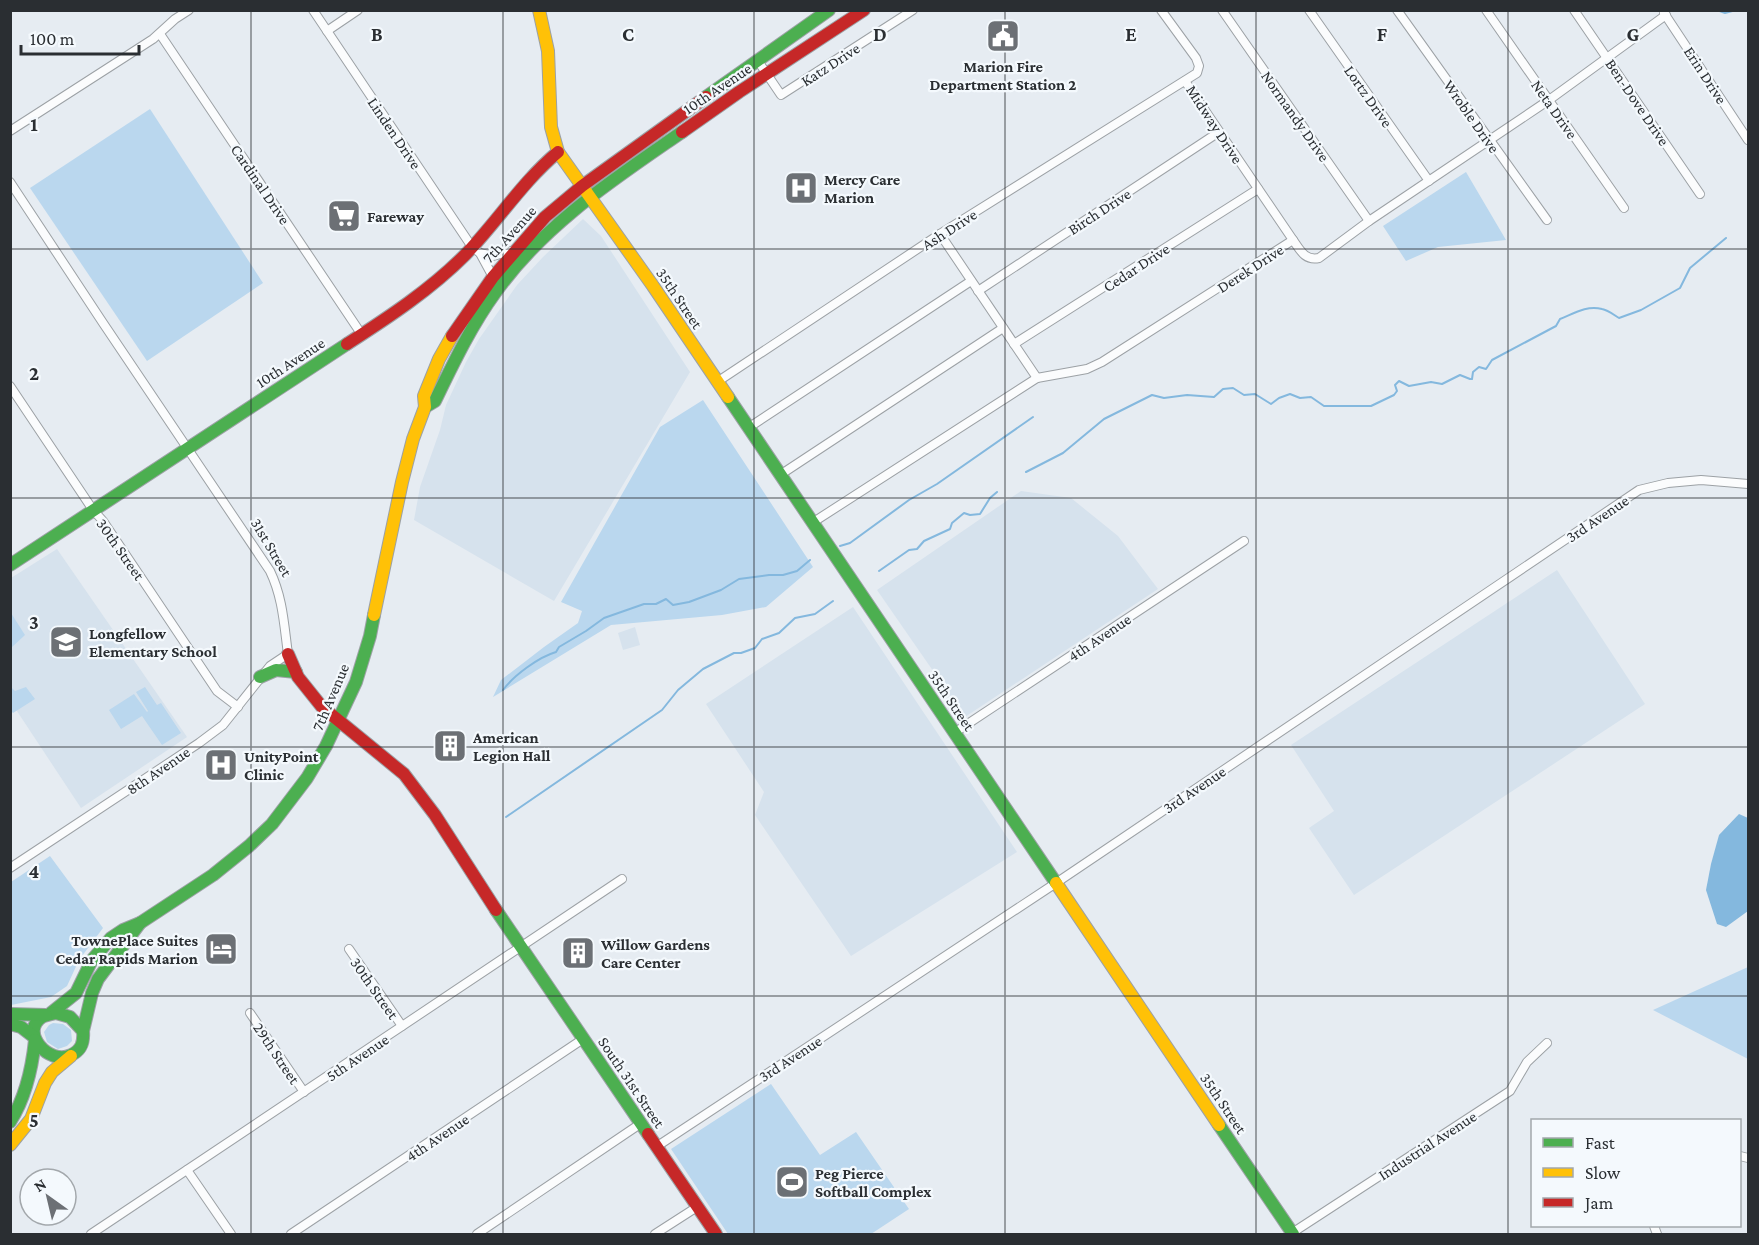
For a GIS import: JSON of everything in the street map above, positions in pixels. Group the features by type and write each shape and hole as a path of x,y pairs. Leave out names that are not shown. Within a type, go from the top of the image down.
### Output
{"street":[{"path":"10,131 160,34 189,10"},
{"name":"Linden Drive","path":"313,10 493,277"},
{"path":"327,31 358,10"},
{"name":"35th Street","path":"539,10 548,58 548,118 551,135 558,152 717,382 1293,1234"},
{"name":"10th Avenue","path":"586,191 678,116 829,10"},
{"name":"10th Avenue","path":"586,191 864,10"},
{"name":"Katz Drive","path":"758,61 782,95 913,10"},
{"name":"Midway Drive","path":"1161,10 1196,58 1199,66 1197,73 1185,81 1293,240"},
{"name":"Normandy Drive","path":"1222,10 1370,221"},
{"name":"Lortz Drive","path":"1309,10 1430,181"},
{"name":"Wroble Drive","path":"1397,10 1547,220"},
{"name":"Neta Drive","path":"1486,10 1624,208"},
{"name":"Ben-Dove Drive","path":"1574,10 1701,194"},
{"name":"Derek Drive","path":"812,523 1037,378 1087,369 1102,362 1293,240 1306,257 1319,258 1549,100 1664,13"},
{"name":"Erin Drive","path":"1664,13 1749,140"},
{"name":"Cardinal Drive","path":"160,34 362,335"},
{"name":"Ash Drive","path":"717,382 940,234 1185,81"},
{"name":"35th Street","path":"548,118 564,148 579,168 586,191"},
{"name":"Birch Drive","path":"978,291 1219,132"},
{"name":"10th Avenue","path":"10,565 405,306 476,250 526,181 558,152"},
{"name":"31st Street","path":"10,183 270,571 277,584 283,605 288,654 296,672 310,693 322,707 404,774 462,854 520,947"},
{"name":"Cedar Drive","path":"1014,344 1258,189"},
{"name":"7th Avenue","path":"48,1014 76,993 92,960 111,938 140,923 220,870 272,824 307,778 326,746 356,682 370,636 402,482 413,439 425,407 424,396 439,359 454,333 515,249 545,217 586,191"},
{"name":"7th Avenue","path":"425,407 435,401 478,318 496,291 586,191"},
{"path":"10,201 19,196"},
{"path":"940,234 1037,378"},
{"path":"476,250 493,256 515,249"},
{"path":"748,428 971,280"},
{"path":"780,475 1003,328"},
{"name":"30th Street","path":"10,386 218,691 238,707"},
{"name":"3rd Avenue","path":"656,1147 1056,883 1639,490 1668,483 1701,480 1749,484"},
{"name":"4th Avenue","path":"954,733 1244,541"},
{"name":"8th Avenue","path":"10,868 223,725 270,666 288,654"},
{"path":"260,677 276,670 296,672"},
{"name":"5th Avenue","path":"96,1233 622,879"},
{"name":"7th Avenue","path":"83,1031 90,1002 102,973 133,936 140,923"},
{"name":"South 31st Street","path":"520,947 716,1234"},
{"name":"30th Street","path":"349,949 402,1026"},
{"path":"10,1014 56,1013 70,1017 83,1031 82,1044 78,1052 52,1072 45,1083 31,1119 10,1145"},
{"name":"29th Street","path":"250,1013 304,1092"},
{"path":"10,1122 21,1105 32,1062 35,1024 48,1014"},
{"path":"10,1024 21,1028 34,1038 52,1057 71,1056"},
{"name":"4th Avenue","path":"291,1234 583,1039"},
{"name":"Industrial Avenue","path":"1293,1234 1510,1092 1527,1062 1547,1043"},
{"path":"477,1234 640,1124"},
{"path":"187,1170 231,1234"},
{"path":"656,1234 697,1207"}],"shaded area":[{"path":"150,109 263,283 147,361 30,188"},
{"path":"1466,172 1506,240 1438,247 1406,261 1383,226"},
{"path":"583,219 601,236 690,372 554,601 414,520 420,487 440,430 446,405 466,362 479,339 517,285"},
{"path":"703,400 813,567 766,607 722,615 611,625 493,697 501,680 578,623 582,611 561,602 660,427"},
{"path":"1021,491 1071,498 1118,536 1158,589 965,717 877,590"},
{"name":"Longfellow Elementary School","path":"57,549 187,737 81,808 11,702 11,578"},
{"path":"1557,570 1645,704 1354,895 1309,828 1334,811 1291,745"},
{"path":"853,607 1017,852 851,956 755,815 764,792 706,704"},
{"path":"11,613 25,635 10,648"},
{"path":"635,627 640,645 623,650 618,633"},
{"path":"10,686 15,691 26,687 35,699 13,713"},
{"path":"145,687 157,705 161,703 181,733 162,745 142,716 121,729 109,710 134,694 147,712 136,692"},
{"path":"50,856 103,928 79,960 67,986 51,997 11,1005 11,882"},
{"path":"1748,967 1748,1059 1653,1010"},
{"path":"53,1023 63,1024 71,1030 72,1041 67,1046 58,1049 47,1042 44,1032"},
{"name":"Peg Pierce Softball Complex","path":"771,1084 820,1155 856,1132 909,1209 871,1234 728,1234 671,1149"}],"water":[{"path":"1739,814 1748,818 1748,911 1726,927 1717,924 1706,890 1719,835"}],"waterway":[{"path":"1717,10 1725,13 1736,10"},
{"path":"1026,472 1063,453 1104,419 1152,395 1164,398 1187,395 1214,397 1223,389 1233,388 1244,395 1255,394 1271,404 1290,394 1300,398 1311,397 1324,406 1371,406 1394,395 1397,391 1395,385 1399,381 1409,386 1431,382 1442,384 1460,375 1472,379 1473,372 1479,367 1486,369 1492,360 1556,326 1560,319 1585,309 1606,310 1619,318 1641,310 1680,288 1690,268 1726,238"},
{"path":"840,546 850,543 909,500 937,484 1033,417"},
{"path":"879,571 909,550 917,549 924,541 950,529 952,523 964,513 980,514 990,498 997,492"},
{"path":"503,690 527,667 556,652 559,647 604,618 644,604 656,604 666,599 673,605 689,602 721,590 739,579 783,575 797,571 810,560"},
{"path":"506,817 662,710 678,690 703,669 734,653 755,648 762,639 779,633 795,618 815,614 833,601"}],"traffic: fast":[{"path":"706,97 829,10"},
{"path":"425,407 435,401 486,306 514,268 535,245 581,204 682,132"},
{"path":"10,565 347,344"},
{"path":"728,397 1056,883"},
{"path":"51,1013 76,993 92,960 111,938 140,923 213,875 272,824 307,778 326,746 356,682 374,615"},
{"path":"260,677 276,670 296,672"},
{"path":"496,910 648,1134"},
{"path":"83,1031 92,993 98,979 140,923"},
{"path":"56,1013 70,1017 83,1031 83,1042 80,1048 71,1055 54,1056 46,1052 35,1039 36,1023 42,1017 56,1013"},
{"path":"10,1014 46,1015"},
{"path":"10,1024 21,1027 34,1037"},
{"path":"10,1122 27,1082 35,1040"},
{"path":"1219,1125 1293,1234"}],"traffic: slow":[{"path":"539,10 548,51 551,127 558,152 728,397"},
{"path":"374,615 402,482 413,439 425,407 424,396 439,359 452,336"},
{"path":"1056,883 1219,1125"},
{"path":"10,1145 31,1119 45,1083 52,1072 71,1056"}],"traffic: jam":[{"path":"682,132 864,10"},
{"path":"452,336 493,277 545,217 582,186 706,97"},
{"path":"347,344 409,302 452,268 521,189 558,152"},
{"path":"288,654 298,677 322,707 404,774 435,815 496,910"},
{"path":"648,1134 716,1234"}],"place":[{"name":"Marion Fire Department Station 2","path":"1003,36"},
{"name":"Mercy Care Marion","path":"801,188"},
{"name":"Fareway","path":"344,216"},
{"name":"Longfellow Elementary School","path":"66,642"},
{"name":"American Legion Hall","path":"450,746"},
{"name":"UnityPoint Clinic","path":"221,765"},
{"name":"TownePlace Suites Cedar Rapids Marion","path":"221,949"},
{"name":"Willow Gardens Care Center","path":"578,953"},
{"name":"Peg Pierce Softball Complex","path":"792,1182"}]}
